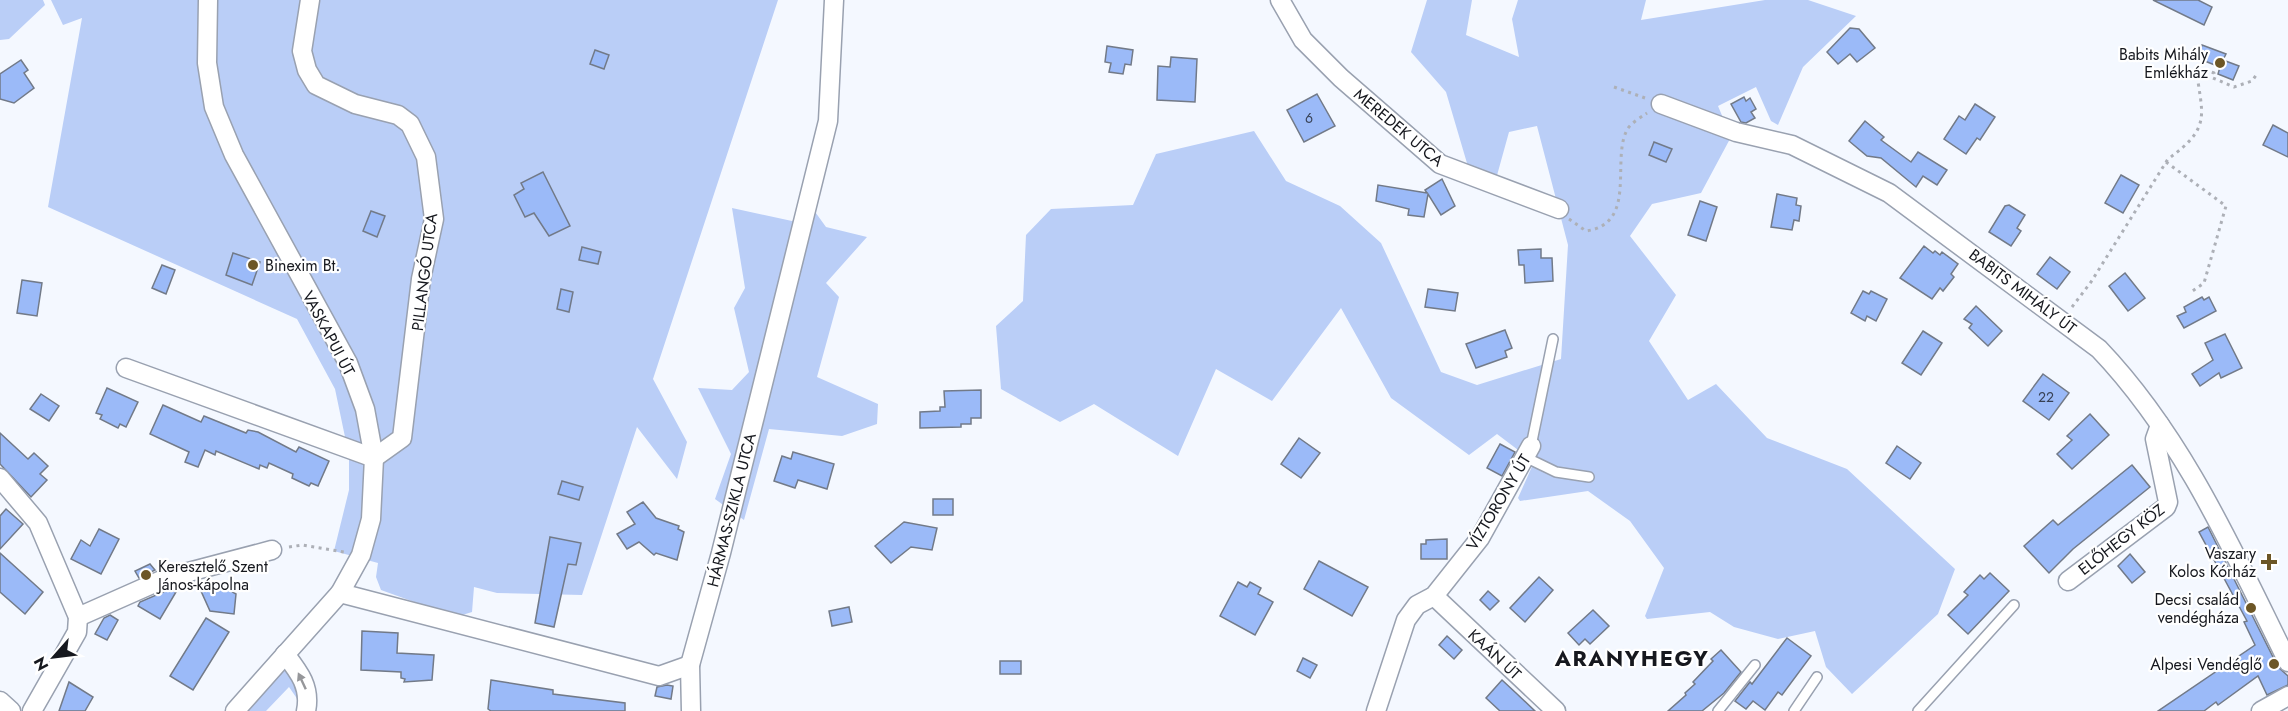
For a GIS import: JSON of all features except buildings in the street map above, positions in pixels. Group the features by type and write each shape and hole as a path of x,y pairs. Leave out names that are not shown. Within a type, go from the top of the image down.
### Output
{"street":[{"name":"VASKAPUI ÚT","path":"208,0 207,63 214,107 234,155 348,363 365,409 374,458 371,519 361,555 340,593 235,711"},
{"name":"PILLANGÓ UTCA","path":"310,0 302,51 307,70 316,85 331,95 398,115 410,124 426,157 431,183 434,219 432,240 421,279 402,438 374,458"},
{"name":"HÁRMAS-SZIKLA UTCA","path":"692,711 690,665 721,553 828,121 834,0"},
{"name":"MEREDEK UTCA","path":"1280,0 1303,40 1341,78 1440,164 1559,209"},
{"name":"BABITS MIHÁLY ÚT","path":"1661,104 1736,132 1792,145 1889,193 2099,349 2120,371 2160,425 2202,491 2288,662"},
{"path":"126,368 374,458"},
{"name":"ELŐHEGY KÖZ","path":"2068,581 2166,507 2168,502 2155,439 2160,425"},
{"name":"VÍZTORONY ÚT","path":"1376,711 1406,620 1417,605 1434,596 1480,538 1528,452"},
{"path":"0,478 38,523 78,617 77,632 32,711"},
{"path":"78,617 166,578 272,550"},
{"path":"340,593 659,676 690,665"},
{"name":"KAÁN ÚT","path":"1434,596 1556,711"},
{"path":"285,654 306,683 308,701 306,711"},
{"path":"2261,711 2288,696"},
{"path":"0,701 11,711"}],"lane":[{"name":"VÍZTORONY ÚT","path":"1528,452 1552,339"},
{"path":"1528,452 1556,472 1589,477"},
{"path":"1918,711 2014,606"},
{"path":"1718,711 1755,665"},
{"path":"1794,711 1817,677"}],"path":[{"path":"2074,308 2166,162 2187,145 2203,118 2196,66 2214,73 2213,78 2234,87 2252,81 2257,74"},
{"path":"1614,87 1661,104"},
{"path":"1559,209 1578,228 1586,231 1593,230 1612,218 1620,196 1622,145 1627,129 1661,104"},
{"path":"2166,162 2226,206 2204,283 2191,292"},
{"path":"303,545 361,555"}],"shaded area":[{"path":"0,0 43,0 45,5 9,39 0,40"},
{"path":"51,0 778,0 653,379 687,442 677,479 637,427 582,595 497,593 474,587 472,612 456,617 381,590 376,577 378,563 334,551 349,490 349,456 335,389 297,319 48,207 82,18 63,25"},
{"path":"1427,0 1472,0 1466,35 1519,57 1512,19 1518,0 1646,0 1641,20 1765,0 1808,0 1856,16 1803,67 1778,125 1771,121 1756,87 1718,106 1731,137 1701,193 1652,204 1630,236 1676,295 1649,341 1688,400 1716,384 1767,438 1847,469 1955,569 1938,614 1852,694 1826,667 1815,631 1778,639 1734,627 1710,612 1647,619 1645,616 1664,568 1630,521 1588,491 1520,501 1518,498 1534,462 1497,434 1469,455 1391,398 1341,308 1272,401 1216,369 1178,456 1094,404 1060,422 1001,389 996,326 1023,301 1026,235 1051,209 1133,205 1156,154 1254,131 1286,181 1340,206 1381,243 1441,372 1477,385 1561,359 1568,245 1537,126 1509,132 1496,179 1469,170 1446,92 1411,52"},
{"path":"732,208 792,221 813,209 826,227 867,237 826,283 839,297 817,377 878,404 877,424 842,436 769,429 744,520 715,499 731,454 698,388 732,390 749,372 734,308 745,288"},
{"path":"280,670 294,673 303,694 298,700 289,687 266,711 241,711"}],"place":[{"name":"Babits Mihály Emlékház","path":"2220,63"},
{"name":"Binexim Bt.","path":"253,265"},
{"name":"Vaszary Kolos Kórház","path":"2269,562"},
{"name":"Keresztelő Szent János-kápolna","path":"146,575"},
{"name":"Decsi család vendégháza","path":"2251,608"},
{"name":"Alpesi Vendéglő","path":"2274,664"}],"district":[{"name":"ARANYHEGY","path":"1632,658"}]}
